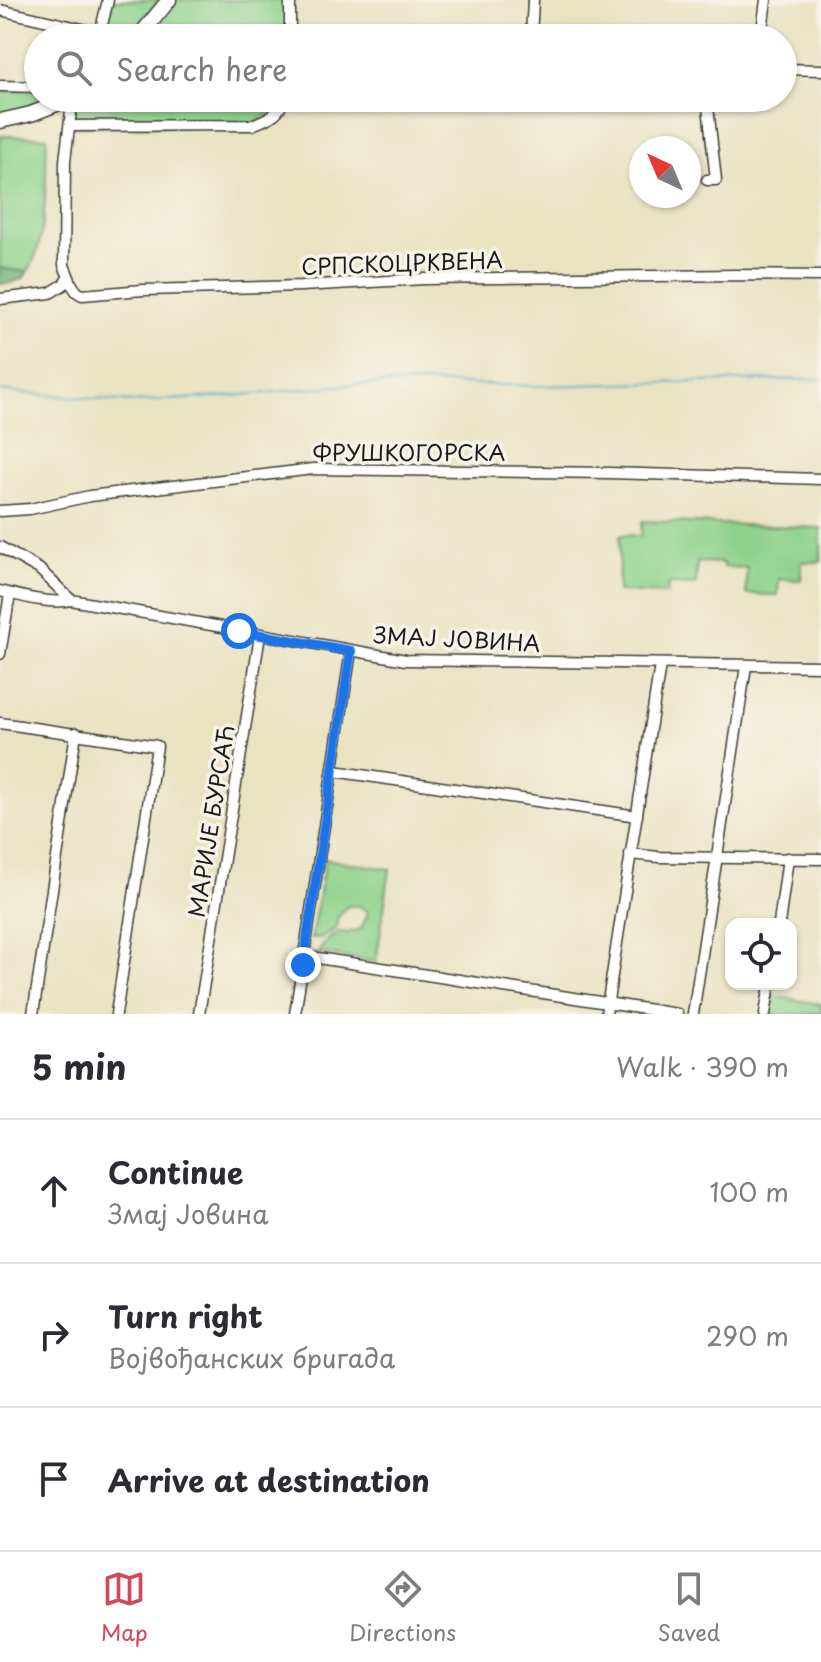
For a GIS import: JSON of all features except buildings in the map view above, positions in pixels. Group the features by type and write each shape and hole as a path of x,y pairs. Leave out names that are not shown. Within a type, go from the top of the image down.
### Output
{"main road":[{"path":"149,24 169,0"},
{"path":"0,121 36,112"}],"street":[{"path":"102,24 108,0"},
{"path":"290,0 290,24"},
{"path":"532,24 533,0"},
{"path":"763,24 766,0"},
{"path":"0,10 61,24"},
{"path":"797,69 821,70"},
{"path":"0,86 24,87"},
{"path":"0,299 50,293 68,278 64,265 65,161 71,112"},
{"path":"70,126 252,125 278,112"},
{"path":"707,180 716,180 709,112"},
{"name":"СРПСКОЦРКВЕНА","path":"68,278 82,295 424,279 821,276"},
{"name":"ФРУШКОГОРСКА","path":"0,511 30,509 90,496 313,469 821,479"},
{"path":"0,547 39,569 71,600"},
{"path":"0,654 5,592"},
{"name":"ЗМАЈ ЈОВИНА","path":"5,592 53,601 71,600 390,658 445,662 821,666"},
{"name":"МАРИЈЕ БУРСАЋ","path":"199,1014 260,635"},
{"path":"295,1014 351,651"},
{"path":"606,1009 660,665"},
{"path":"693,1014 746,666"},
{"path":"0,723 157,746 116,1014"},
{"path":"33,1014 76,733"},
{"path":"334,771 637,816"},
{"path":"630,854 821,859"},
{"path":"780,918 788,858"},
{"path":"305,956 606,1009 677,1014"},
{"path":"765,1014 769,990"}],"green space":[{"path":"113,0 159,0 139,24 107,24"},
{"path":"175,0 290,0 290,24 155,24"},
{"path":"0,91 24,91 24,109 0,116"},
{"path":"71,112 271,112 252,125 70,126"},
{"path":"0,136 47,137 42,226 39,244 27,272 0,268"},
{"path":"0,268 27,272 24,278 0,284"},
{"path":"642,521 821,528 821,562 802,562 801,580 779,579 778,595 746,594 747,568 697,562 696,585 668,584 667,594 618,592 620,535 641,536"},
{"path":"325,859 390,869 376,962 318,953 325,942 338,932 361,929 367,911 360,907 346,907 337,919 336,928 323,937 311,939"},
{"path":"772,996 821,1004 821,1014 769,1014"}],"waterway":[{"path":"0,391 132,402 346,385 426,383 539,386 821,379"}],"route":[{"path":"239,631 351,651 303,965"}]}
